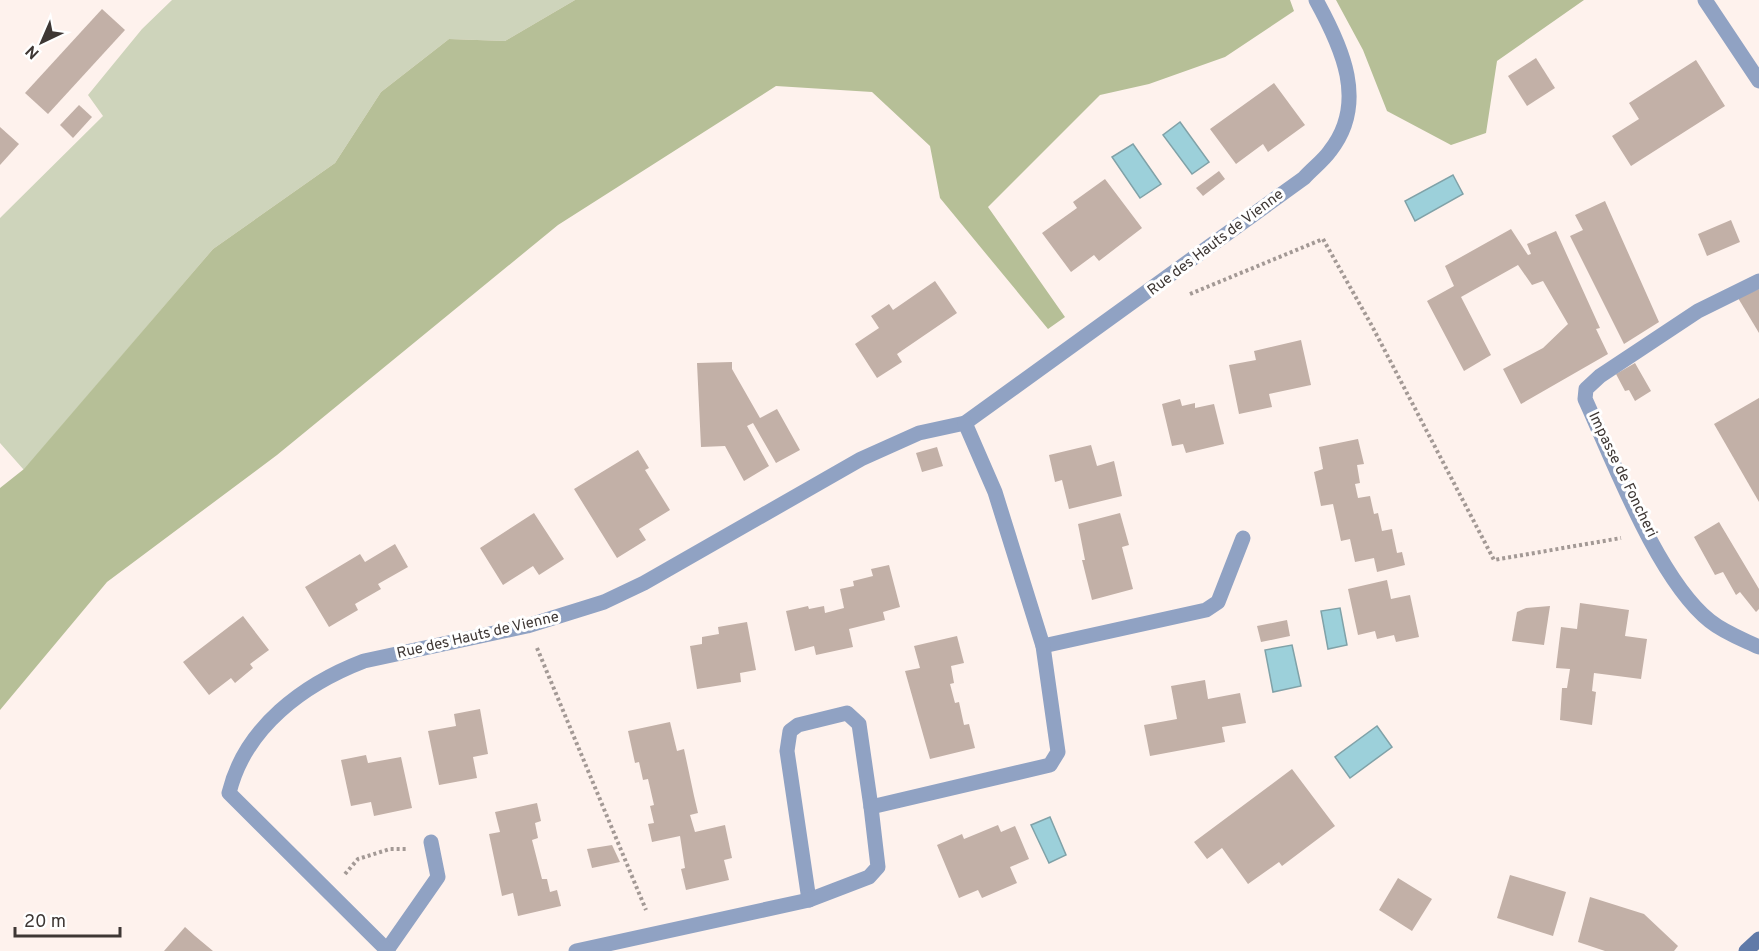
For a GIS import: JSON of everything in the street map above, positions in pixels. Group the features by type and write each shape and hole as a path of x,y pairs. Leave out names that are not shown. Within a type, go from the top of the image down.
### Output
{"main road":[{"path":"1746,951 1759,939"}],"street":[{"name":"Rue des Hauts de Vienne","path":"432,846 438,877 388,950 229,793 232,780 255,737 292,699 338,670 364,661 527,626 596,605 644,583 861,459 919,433 965,423 1152,291 1304,178 1330,152 1344,128 1350,98 1349,71 1338,40 1316,0"},
{"path":"1705,0 1759,81"},
{"name":"Impasse de Foncheri","path":"1759,281 1698,311 1600,376 1586,389 1585,399 1649,534 1688,600 1717,626 1759,647"},
{"path":"872,807 1050,765 1058,752 1043,646 995,492 965,423"},
{"path":"1043,646 1206,610 1218,602 1243,538"},
{"path":"576,951 809,900 869,877 878,867 872,807 859,724 847,713 798,725 790,731 787,751 809,900"}],"path":[{"path":"1152,291 1182,296 1193,293 1323,238 1372,326 1494,560 1649,534"},
{"path":"527,626 642,898 653,933"},
{"path":"329,893 358,859 390,849 432,846"}],"green space":[{"path":"172,0 575,0 505,41 449,39 381,92 335,163 213,249 24,470 0,443 0,218 103,116 88,95 142,29"},
{"path":"575,0 1290,0 1294,11 1225,57 1149,84 1100,95 988,207 1065,317 1048,329 940,198 930,146 872,92 776,86 558,225 277,455 107,582 0,710 0,488 24,469 213,249 335,163 381,92 449,39 505,41"},
{"path":"1336,0 1584,0 1497,61 1486,133 1451,145 1387,111 1363,50"}],"water":[{"path":"1180,122 1209,162 1192,174 1163,135"},
{"path":"1133,144 1161,184 1140,198 1112,157"},
{"path":"1453,175 1463,194 1415,221 1405,201"},
{"path":"1340,608 1347,645 1328,649 1321,611"},
{"path":"1292,645 1301,686 1273,692 1265,650"},
{"path":"1377,726 1392,747 1350,778 1335,757"},
{"path":"1050,817 1066,855 1049,863 1031,825"}],"building":[{"path":"102,9 125,30 48,114 25,93"},
{"path":"1536,58 1555,88 1527,106 1508,76"},
{"path":"1696,60 1725,106 1631,166 1612,136 1639,119 1629,103"},
{"path":"1274,83 1305,125 1268,152 1263,144 1236,164 1210,129"},
{"path":"79,105 92,117 73,138 60,125"},
{"path":"0,127 19,144 0,165"},
{"path":"1219,171 1225,179 1203,196 1196,188"},
{"path":"1105,179 1142,228 1099,261 1094,255 1071,272 1042,233 1077,208 1073,202"},
{"path":"1605,201 1659,322 1624,344 1570,236 1583,230 1575,215"},
{"path":"1731,220 1740,242 1707,256 1698,234"},
{"path":"1511,229 1528,255 1531,254 1527,244 1556,231 1600,328 1596,329 1608,354 1521,404 1503,369 1543,348 1568,324 1543,281 1532,285 1518,265 1461,297 1491,355 1464,371 1427,301 1454,286 1445,266"},
{"path":"935,281 957,313 897,354 902,362 877,378 855,344 879,328 871,316 889,304 893,310"},
{"path":"1759,289 1759,333 1738,298"},
{"path":"1301,340 1311,385 1269,394 1272,407 1239,414 1229,365 1256,360 1254,351"},
{"path":"732,362 732,369 760,418 777,409 800,450 776,463 753,423 747,426 769,466 744,481 725,446 701,447 697,363"},
{"path":"1635,363 1651,391 1635,401 1629,390 1625,391 1616,374"},
{"path":"1759,398 1759,502 1714,424"},
{"path":"1180,399 1182,406 1195,403 1195,408 1214,404 1224,444 1186,453 1183,444 1172,446 1162,404"},
{"path":"1358,439 1364,464 1357,465 1360,483 1355,484 1358,498 1370,496 1374,514 1378,513 1382,531 1392,529 1397,553 1402,552 1405,565 1377,572 1374,558 1355,562 1350,539 1341,541 1333,504 1321,506 1314,472 1323,469 1319,447"},
{"path":"1091,445 1097,466 1114,461 1122,496 1069,509 1062,480 1055,482 1049,455"},
{"path":"937,447 943,466 922,472 916,453"},
{"path":"638,450 649,468 645,470 670,510 639,529 646,540 617,558 574,489"},
{"path":"534,513 564,559 539,575 533,566 503,585 480,548"},
{"path":"1120,513 1129,545 1122,547 1133,589 1092,600 1082,560 1085,560 1078,524"},
{"path":"1719,522 1759,589 1759,609 1756,612 1740,592 1736,595 1723,572 1715,575 1694,537"},
{"path":"395,544 408,567 378,584 381,589 355,604 358,610 329,627 305,587 360,554 365,562"},
{"path":"889,565 900,607 883,612 885,620 849,629 853,647 816,655 814,646 795,651 786,611 808,606 809,609 824,606 825,613 844,608 840,589 854,586 853,581 873,576 871,569"},
{"path":"1387,580 1391,599 1410,595 1419,637 1396,642 1394,635 1377,639 1375,631 1358,635 1348,589"},
{"path":"1580,603 1629,610 1625,636 1647,639 1641,679 1594,673 1592,691 1596,692 1592,725 1560,720 1562,688 1567,688 1570,669 1556,668 1561,627 1577,629"},
{"path":"1550,606 1544,645 1512,641 1517,612 1526,608"},
{"path":"243,616 269,650 250,664 253,668 235,683 231,678 209,695 183,662"},
{"path":"1287,620 1290,636 1261,642 1257,626"},
{"path":"747,622 756,670 740,673 741,682 697,689 690,646 702,644 702,637 719,634 718,627"},
{"path":"957,636 964,663 951,666 954,683 950,684 955,703 959,702 964,725 969,724 975,748 930,759 905,671 920,668 914,646"},
{"path":"1205,680 1208,699 1240,693 1246,723 1222,727 1225,742 1150,756 1144,725 1177,719 1171,686"},
{"path":"480,709 488,754 473,757 477,778 439,785 428,731 456,726 454,714"},
{"path":"670,722 677,751 684,749 698,813 690,815 695,832 725,825 732,858 724,860 729,880 686,890 681,869 685,868 680,836 652,842 648,824 654,823 650,806 654,805 648,779 643,780 639,762 635,763 628,731"},
{"path":"366,755 368,763 401,757 412,808 374,816 371,802 351,806 341,760"},
{"path":"1292,769 1335,826 1282,866 1279,862 1248,884 1222,848 1207,859 1194,842"},
{"path":"537,803 541,821 535,823 538,838 532,840 542,879 547,879 550,892 557,890 561,906 518,916 513,893 502,896 489,834 500,832 495,812"},
{"path":"998,825 1001,832 1015,826 1029,859 1010,867 1017,883 982,898 978,890 959,898 937,845 962,834 964,839"},
{"path":"612,845 620,862 592,868 587,849"},
{"path":"1510,875 1566,892 1553,936 1497,918"},
{"path":"1398,878 1432,899 1412,931 1379,910"},
{"path":"1590,897 1644,914 1678,946 1674,951 1605,951 1578,942"},
{"path":"185,927 195,936 213,951 164,951"}]}
